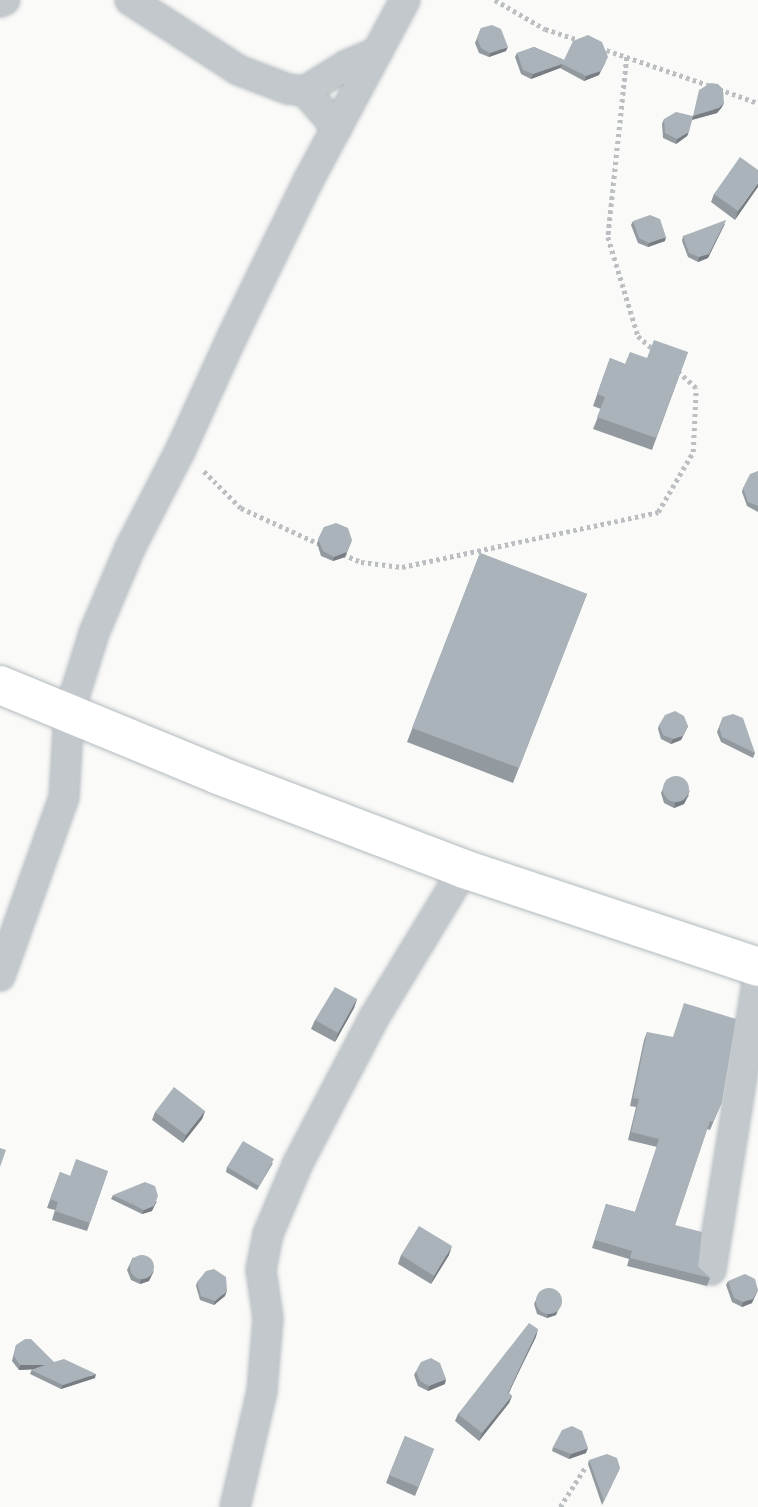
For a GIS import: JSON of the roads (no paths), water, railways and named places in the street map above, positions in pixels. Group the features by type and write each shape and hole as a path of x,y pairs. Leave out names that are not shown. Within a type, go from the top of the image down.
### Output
{"street":[{"path":"0,2 5,0"},
{"path":"130,0 238,70 288,89 305,91 347,65 377,51"},
{"path":"0,976 64,797 69,713 94,632 130,548 181,449 239,323 405,0"},
{"path":"305,91 337,128"},
{"path":"0,685 195,766 464,869 758,967"},
{"path":"235,1507 262,1391 268,1318 261,1270 268,1234 298,1163 362,1039 464,869"},
{"path":"711,1270 758,975"}]}
